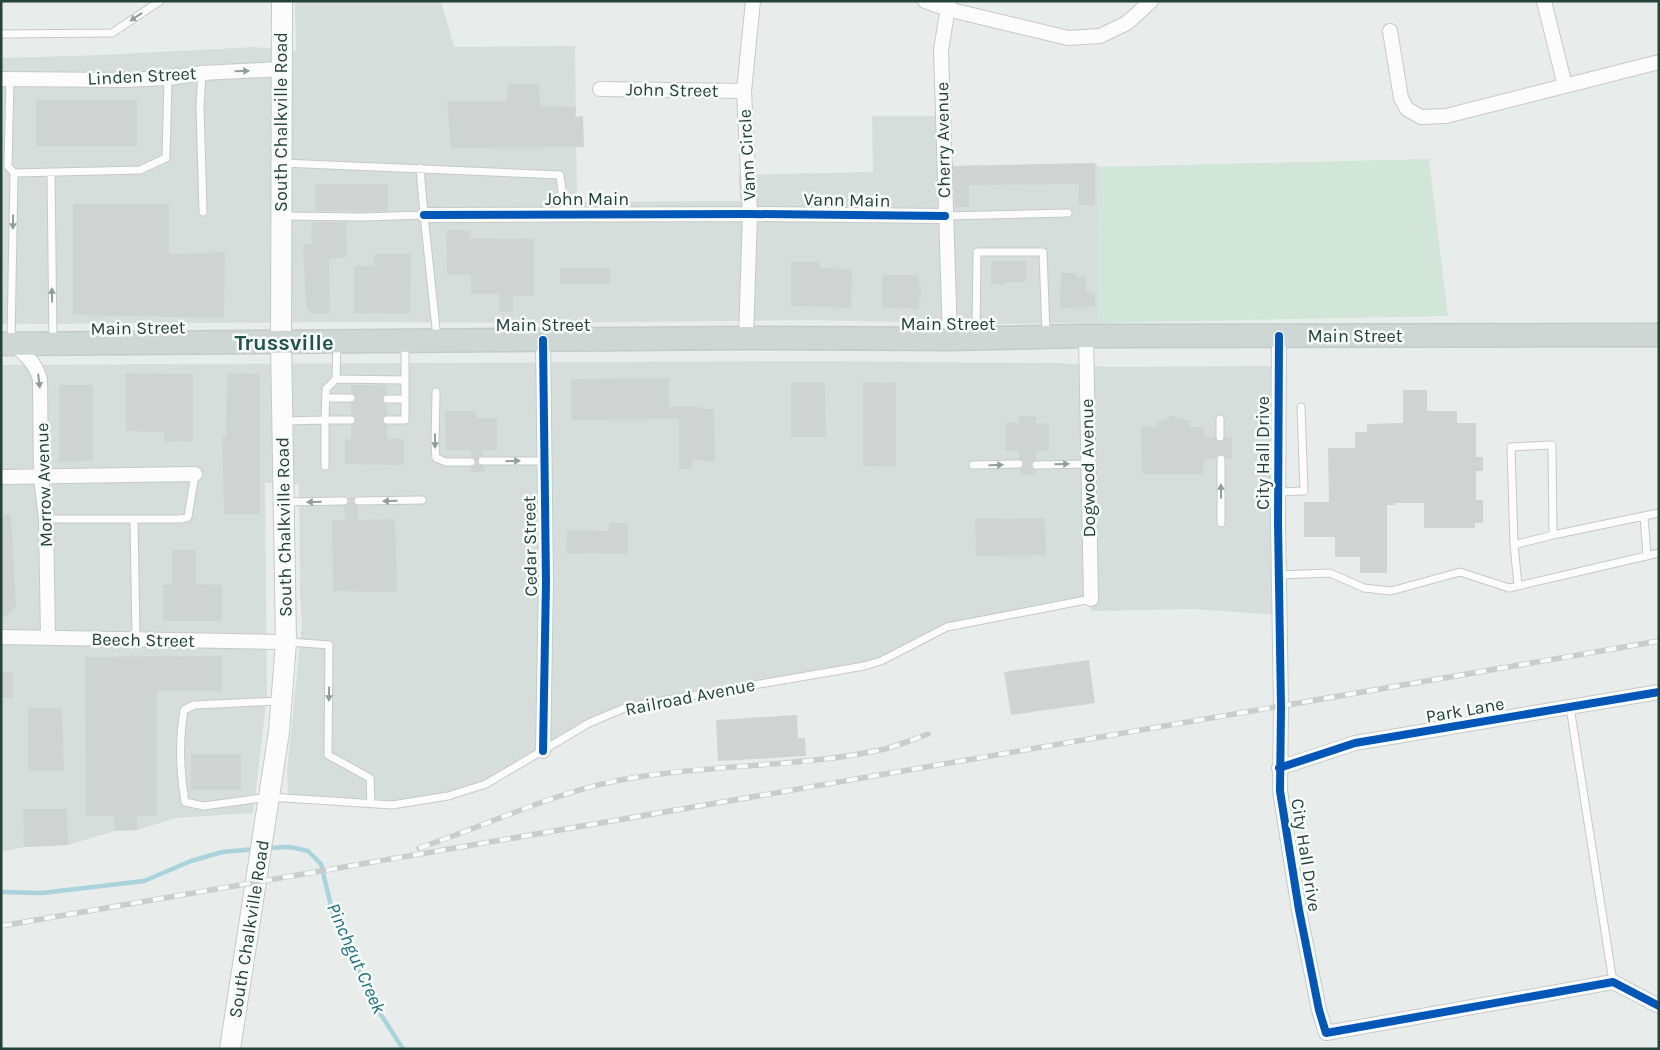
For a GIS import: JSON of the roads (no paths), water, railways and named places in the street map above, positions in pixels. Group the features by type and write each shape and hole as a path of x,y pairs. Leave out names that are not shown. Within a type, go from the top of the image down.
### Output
{"main road":[{"name":"South Chalkville Road","path":"230,1049 280,732 286,642 280,341 282,1"},
{"name":"Main Street","path":"6,344 746,338 950,340 1086,336 1659,336"}],"street":[{"name":"Vann Circle","path":"746,338 750,214 744,91 752,1"},
{"path":"925,1 948,5 1068,38 1100,36 1127,23 1151,1"},
{"path":"1544,1 1566,86"},
{"name":"Cherry Avenue","path":"948,5 941,50 950,340"},
{"path":"1390,31 1401,98 1406,109 1421,117 1446,116 1659,62"},
{"name":"Linden Street","path":"5,79 124,80 168,78 202,73 282,69"},
{"name":"John Street","path":"600,90 744,91"},
{"name":"Vann Main","path":"750,214 945,216"},
{"name":"John Main","path":"424,215 750,214"},
{"name":"Dogwood Avenue","path":"1086,336 1091,599"},
{"name":"City Hall Drive","path":"1280,336 1278,492 1281,707 1280,791 1299,910 1319,1010 1326,1033 1613,982"},
{"name":"Cedar Street","path":"543,340 546,582 544,751"},
{"name":"Morrow Avenue","path":"6,344 31,360 37,369 40,379 41,477 46,519 48,637"},
{"path":"1,477 194,474"},
{"name":"Beech Street","path":"1,637 286,642"},
{"name":"Park Lane","path":"1279,768 1355,743 1659,692"},
{"path":"1613,982 1659,1006"}],"lane":[{"path":"1,34 112,33 160,1"},
{"path":"202,73 200,106 203,212"},
{"path":"14,174 140,170 166,158 168,78"},
{"path":"5,79 8,166 14,174 6,344"},
{"path":"282,163 560,176 565,215"},
{"path":"420,168 437,340"},
{"path":"51,172 53,344"},
{"path":"945,216 1068,213"},
{"path":"281,216 363,217 424,215"},
{"path":"976,339 977,252 1043,252 1046,337"},
{"path":"387,420 404,420 405,340"},
{"path":"336,380 337,341"},
{"path":"325,466 326,389 336,380 405,380"},
{"path":"436,392 436,458 446,462 471,462"},
{"path":"326,398 351,398"},
{"path":"387,399 404,399"},
{"path":"1278,492 1304,491 1301,407"},
{"path":"1220,419 1220,437"},
{"path":"282,420 351,420"},
{"path":"1518,586 1514,546 1511,447 1552,445 1553,535"},
{"path":"1220,459 1221,522"},
{"path":"482,461 544,461"},
{"path":"973,466 1020,464"},
{"path":"1036,465 1088,464"},
{"path":"46,519 180,519 188,516 194,474"},
{"path":"358,501 422,500"},
{"path":"284,502 344,502"},
{"path":"1514,546 1553,535 1659,513"},
{"path":"1644,516 1647,556"},
{"path":"134,519 136,640"},
{"path":"1279,575 1330,573 1364,588 1391,591 1460,572 1509,588 1659,553"},
{"name":"Railroad Avenue","path":"282,701 194,704 184,710 182,727 182,787 184,802 204,806 269,797 392,805 448,796 486,784 588,723 627,708 864,666 880,661 947,627 1091,599"},
{"path":"286,642 329,645 328,755 370,778 371,804"},
{"path":"1570,707 1613,982"}],"waterway":[{"name":"Pinchgut Creek","path":"267,848 290,847 308,851 321,864 332,910 374,1004 403,1049"},
{"name":"Pinchgut Creek","path":"1,892 42,893 144,881 191,861 222,852 256,849"}],"railway":[{"path":"1,926 1659,641"},
{"path":"419,848 554,798 609,782 669,773 854,755 885,749 928,734"}],"district":[{"name":"Trussville","path":"284,342"}]}
